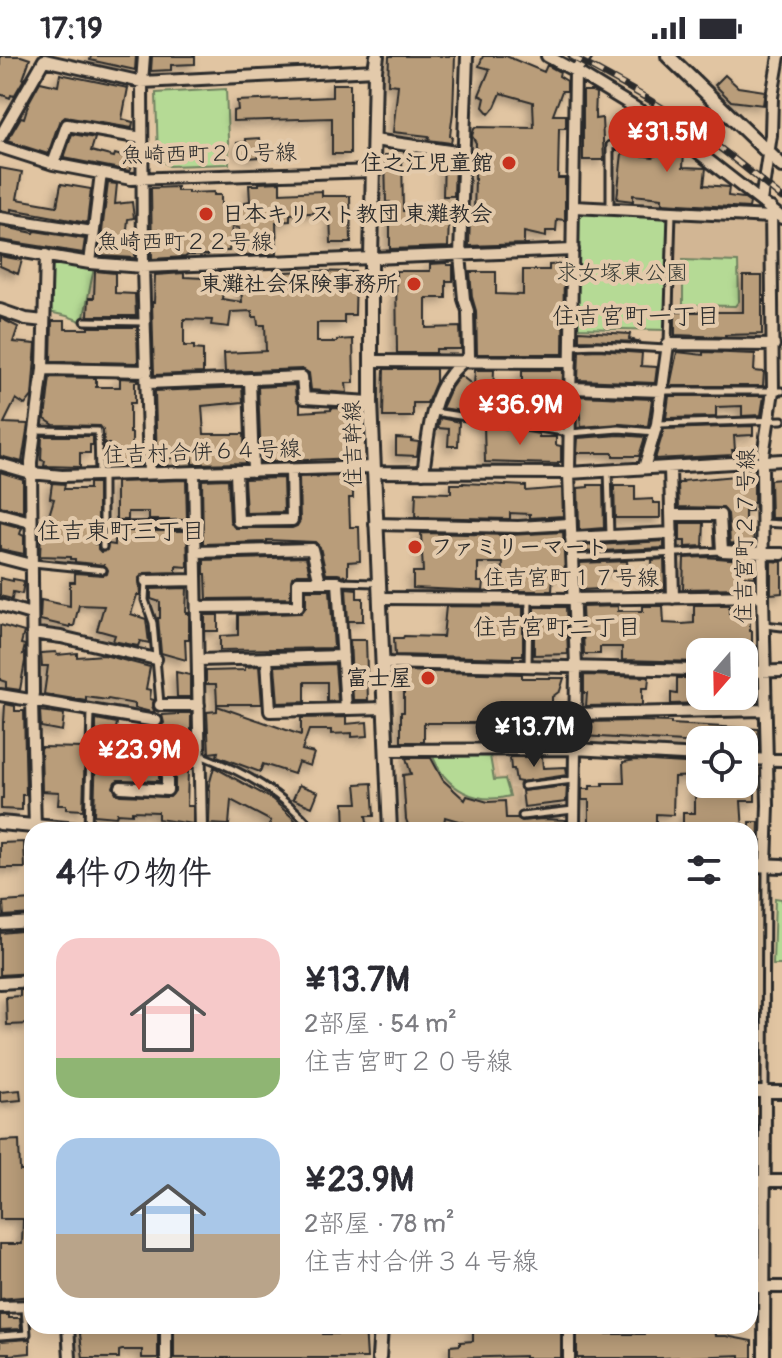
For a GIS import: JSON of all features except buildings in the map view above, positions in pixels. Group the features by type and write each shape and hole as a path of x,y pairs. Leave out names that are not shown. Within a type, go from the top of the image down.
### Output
{"street":[{"path":"144,56 143,267 149,473"},
{"name":"住吉幹線","path":"377,56 371,258 371,402 390,822"},
{"path":"423,473 434,412 442,387 451,373 469,356 468,311 460,255 467,56"},
{"path":"547,56 662,124 771,211"},
{"path":"574,822 576,667 570,524 570,388 575,71 586,56"},
{"path":"668,56 782,166"},
{"name":"住吉宮町２７号線","path":"766,865 768,805 762,462 768,420 778,391 768,152 777,136 772,97 779,56"},
{"path":"0,137 44,60 142,82 375,70"},
{"path":"53,164 67,125 142,138"},
{"path":"374,140 463,153"},
{"name":"魚崎西町２０号線","path":"0,147 53,164 131,179 374,171"},
{"path":"90,263 101,173"},
{"path":"574,207 672,212 771,211"},
{"path":"0,218 93,232"},
{"name":"魚崎西町２２号線","path":"0,248 90,263 143,267 573,250"},
{"path":"35,822 31,473 43,369 46,255"},
{"path":"0,310 26,319 44,321"},
{"path":"644,468 656,428 668,346 774,345"},
{"path":"372,361 571,362"},
{"path":"43,369 147,377 302,377 304,398 371,402"},
{"path":"250,379 253,471"},
{"path":"570,388 662,391"},
{"name":"住吉村合併６４号線","path":"0,464 31,473 62,476 373,469 423,473 569,473 782,460"},
{"path":"670,467 673,598"},
{"path":"236,472 238,521 292,520 291,470"},
{"path":"194,473 201,822"},
{"path":"0,514 31,522"},
{"path":"671,515 720,515 722,551 782,554"},
{"path":"375,524 518,527 570,524"},
{"path":"571,538 672,533"},
{"path":"196,552 312,549 320,582"},
{"path":"0,557 31,564"},
{"path":"146,581 196,580"},
{"path":"197,607 298,606 298,582 338,582 346,709"},
{"name":"住吉宮町１７号線","path":"379,598 763,596"},
{"path":"0,605 31,614"},
{"path":"32,633 156,659"},
{"path":"198,660 343,656"},
{"path":"267,658 270,711 385,708"},
{"path":"382,663 686,670"},
{"path":"758,672 782,671"},
{"path":"0,695 156,721"},
{"path":"160,705 199,705"},
{"path":"575,714 765,710"},
{"path":"387,750 575,749 686,755"},
{"path":"121,787 167,790 167,761 200,759"},
{"path":"758,760 782,760"},
{"path":"0,823 24,826"},
{"path":"758,865 782,866"},
{"path":"0,924 24,922"},
{"path":"0,983 24,982"},
{"path":"758,1092 782,1092"},
{"path":"764,1358 765,1092"},
{"path":"758,1180 782,1181"},
{"path":"758,1287 782,1287"},
{"path":"0,1307 24,1306"},
{"path":"68,1334 70,1358"},
{"path":"166,1334 166,1358"},
{"path":"379,1358 380,1334"},
{"path":"569,1334 569,1358"}],"lane":[{"path":"610,209 610,145 653,152"},
{"path":"571,346 668,346 672,212"},
{"path":"85,321 145,322"},
{"path":"662,391 778,391"},
{"path":"434,412 570,433 782,420"},
{"path":"35,430 98,431 103,547"},
{"path":"608,470 610,536"},
{"path":"763,523 782,524"},
{"path":"103,526 195,525"},
{"path":"571,558 722,551"},
{"path":"31,564 103,570"},
{"path":"146,581 145,600 153,623 160,705"},
{"path":"338,582 378,583"},
{"path":"528,666 529,599"},
{"path":"764,625 782,627"},
{"path":"88,822 91,711"},
{"path":"200,759 237,769 267,787 307,822"},
{"path":"524,786 574,780"},
{"path":"522,816 574,810"},
{"path":"765,1092 766,865"},
{"path":"0,1336 27,1334"}],"shaded area":[{"path":"678,218 758,221 763,225 767,336 760,340 673,340 675,221"},
{"path":"401,754 495,755 499,777 509,777 510,788 519,789 518,822 405,822"}],"green space":[{"path":"226,89 229,164 169,166 158,158 156,93"},
{"name":"求女塚東公園","path":"582,212 665,216 669,219 666,330 576,328 578,218"},
{"path":"683,260 738,262 739,301 735,306 683,305"},
{"path":"49,261 94,268 83,322 49,312"},
{"path":"490,756 494,780 505,779 510,796 485,798 464,792 446,778 433,757"},
{"path":"775,898 782,899 782,965 773,965"}],"railway":[{"path":"571,56 661,107 729,155 782,198"}],"place":[{"name":"住之江児童館","path":"509,163"},
{"name":"日本キリスト教団 東灘教会","path":"206,214"},
{"name":"東灘社会保険事務所","path":"414,284"},
{"name":"ファミリーマート","path":"415,547"},
{"name":"富士屋","path":"428,678"}],"district":[{"name":"住吉宮町一丁目","path":"636,316"},
{"name":"住吉東町三丁目","path":"121,531"},
{"name":"住吉宮町二丁目","path":"557,627"}]}
